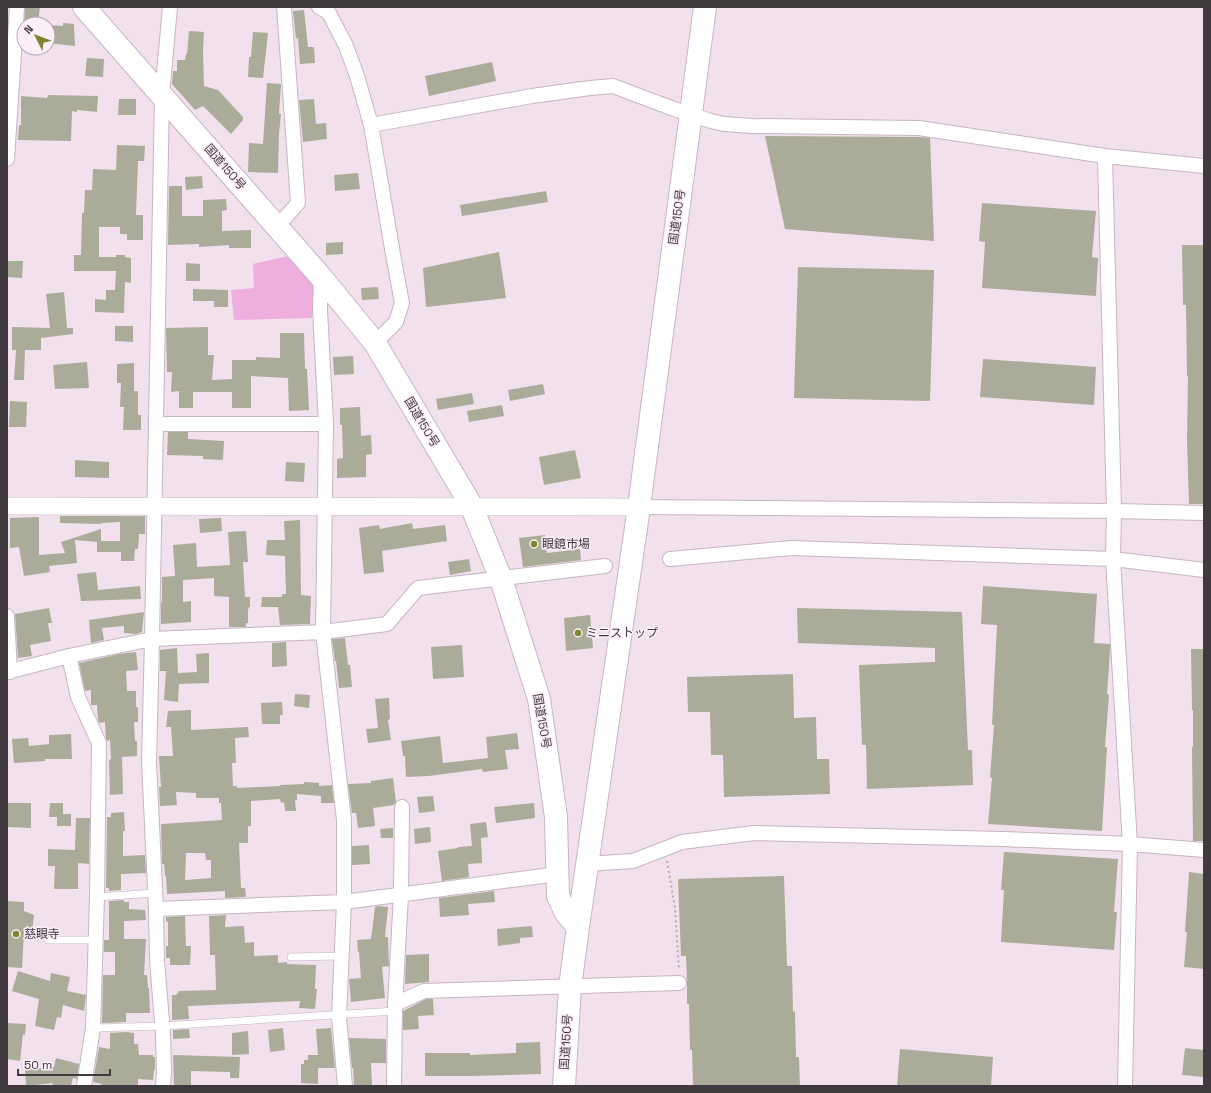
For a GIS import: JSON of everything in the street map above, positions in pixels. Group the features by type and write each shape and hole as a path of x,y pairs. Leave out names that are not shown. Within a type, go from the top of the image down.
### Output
{"highway":[{"name":"国道150号","path":"84,7 321,277 375,343 471,506 501,579 539,699 556,817 558,896 566,913 578,926"},
{"name":"国道150号","path":"564,1086 570,987 639,507 705,7"}],"street":[{"path":"7,159 17,7"},
{"path":"163,1086 164,1072 157,961 149,762 162,95 170,7"},
{"path":"277,227 298,203 284,7"},
{"path":"319,7 329,13 346,46 372,125 402,303 396,322 375,343"},
{"path":"372,125 532,96 613,86 711,121 752,126 918,128 1105,156 1204,166"},
{"path":"1105,156 1114,511 1113,560 1130,844 1125,1086"},
{"path":"321,277 320,310 326,424 323,632 344,820 344,902 340,1015 345,1086"},
{"path":"156,424 326,424"},
{"path":"7,506 471,506 1204,513"},
{"path":"670,559 791,548 1113,560 1204,570"},
{"path":"7,616 8,672 69,656 152,639 323,632 387,624 418,588 605,566"},
{"path":"69,656 78,697 99,743 92,1028 84,1086"},
{"path":"394,1086 395,1007 401,895 402,807"},
{"path":"587,864 633,861 682,842 754,833 1002,839 1130,844 1204,850"},
{"path":"156,909 344,902 558,874"},
{"path":"395,1007 424,991 679,983"}],"lane":[{"path":"96,897 155,893"},
{"path":"48,940 95,940"},
{"path":"291,957 342,956"},
{"path":"92,1028 162,1026 340,1015 395,1007"}],"path":[{"path":"665,849 676,908 679,983"}],"shaded area":[{"path":"288,256 316,286 312,318 234,320 231,290 254,288 253,264"}],"building":[{"path":"25,7 40,7 39,16 24,16"},
{"path":"304,10 308,47 314,47 315,63 300,64 298,38 296,39 293,11"},
{"path":"63,23 74,24 75,46 56,44 56,26 63,26"},
{"path":"189,31 204,32 204,86 218,90 243,117 243,120 231,134 203,106 195,110 172,84 173,71 177,71 177,60 185,60 187,54"},
{"path":"253,32 268,33 263,78 248,77 249,57 251,57"},
{"path":"87,58 104,59 103,77 85,76"},
{"path":"492,62 496,81 429,96 425,76"},
{"path":"267,83 281,84 278,173 248,172 249,143 263,144"},
{"path":"48,95 98,96 97,112 72,111 71,141 18,140 19,125 21,125 21,96 47,98"},
{"path":"119,99 136,99 136,115 118,115"},
{"path":"314,99 316,124 326,123 327,139 303,142 299,100"},
{"path":"765,136 930,138 934,241 785,229"},
{"path":"117,145 145,146 144,161 138,161 136,215 143,215 143,240 127,240 127,234 120,234 120,227 99,227 99,257 116,257 116,255 125,255 125,257 131,258 131,283 125,282 124,313 95,312 95,299 106,300 106,290 115,290 116,271 74,271 74,255 81,255 82,213 84,213 85,190 92,190 93,169 116,170"},
{"path":"358,173 360,189 335,191 334,175"},
{"path":"202,176 203,188 186,190 185,177"},
{"path":"169,186 182,186 182,216 203,216 203,200 226,199 227,210 222,211 222,231 251,230 251,248 229,248 229,245 199,247 199,244 168,245"},
{"path":"546,191 548,202 462,216 460,205"},
{"path":"982,203 1096,211 1092,257 1098,258 1096,296 982,288 985,242 979,241"},
{"path":"343,242 343,254 326,255 326,243"},
{"path":"1182,245 1204,245 1204,504 1189,504 1187,441 1188,376 1186,305 1183,305"},
{"path":"499,252 506,298 426,307 423,268"},
{"path":"8,261 23,261 22,278 7,277"},
{"path":"186,263 200,264 200,281 186,281"},
{"path":"798,267 934,270 930,401 794,398"},
{"path":"378,287 379,299 362,300 361,288"},
{"path":"193,289 228,290 228,307 214,307 214,301 193,301"},
{"path":"64,292 67,328 73,328 73,334 41,338 41,350 25,350 24,380 14,380 16,350 12,350 12,327 50,328 46,294"},
{"path":"115,326 133,326 133,342 115,341"},
{"path":"208,327 208,355 214,355 212,380 232,379 232,360 256,360 256,357 280,358 280,333 304,333 305,369 307,369 309,410 289,411 288,378 251,376 251,408 232,408 232,392 193,392 193,408 179,408 179,391 171,392 172,372 167,372 166,328"},
{"path":"353,356 354,374 334,375 333,357"},
{"path":"983,359 1096,367 1094,405 980,397"},
{"path":"87,362 89,388 55,389 53,365"},
{"path":"134,363 134,391 138,391 138,415 141,415 141,430 123,430 124,407 120,407 121,383 117,383 117,364"},
{"path":"543,384 545,394 510,401 508,390"},
{"path":"472,393 474,404 438,410 436,399"},
{"path":"10,401 27,402 26,427 9,427"},
{"path":"502,405 504,416 469,422 467,411"},
{"path":"360,407 361,436 371,435 372,454 366,455 366,477 337,478 337,459 343,458 340,408"},
{"path":"168,432 188,432 188,439 224,441 223,460 203,459 203,456 167,455"},
{"path":"575,450 581,478 544,485 539,457"},
{"path":"75,460 109,462 109,478 75,477"},
{"path":"286,462 305,463 304,482 285,481"},
{"path":"60,516 145,516 145,534 139,534 138,549 135,549 134,561 121,561 121,552 97,552 97,542 75,540 77,563 49,566 50,572 24,576 19,547 10,548 10,518 39,517 39,555 65,553 61,542 101,529 101,541 120,541 120,522 101,524 60,523"},
{"path":"221,518 222,531 200,533 199,519"},
{"path":"300,520 301,595 311,596 310,624 280,625 278,607 261,607 262,597 282,597 282,594 286,594 285,556 266,555 267,540 285,540 284,521"},
{"path":"412,523 413,529 445,525 447,541 382,551 384,572 364,574 359,528 379,525 380,529"},
{"path":"246,531 248,562 243,562 245,597 250,597 250,607 248,610 248,623 246,623 246,627 229,627 229,597 214,596 214,578 183,580 183,602 191,601 191,622 161,624 162,577 175,576 173,545 196,543 197,567 230,565 228,532"},
{"path":"545,535 547,553 580,549 581,560 523,567 519,538"},
{"path":"469,559 471,571 450,575 448,562"},
{"path":"96,572 98,590 140,586 141,599 81,601 77,574"},
{"path":"983,586 1097,594 1094,643 1110,644 1107,694 1109,695 1105,747 1107,747 1102,831 988,824 992,778 990,777 994,725 992,725 997,625 981,624"},
{"path":"49,608 52,623 48,623 51,641 30,645 32,656 18,658 15,614"},
{"path":"797,608 962,612 968,750 972,750 973,785 867,789 866,745 862,745 859,665 935,662 935,648 798,643"},
{"path":"144,612 142,632 136,634 124,633 124,626 102,628 104,640 91,643 89,620"},
{"name":"ミニストップ","path":"590,615 593,648 566,651 564,618"},
{"path":"345,638 352,687 339,688 332,639"},
{"path":"286,642 287,666 272,667 272,643"},
{"path":"462,645 464,677 433,679 431,647"},
{"path":"177,648 178,673 197,672 196,654 209,653 209,683 179,684 178,702 164,700 166,671 160,671 160,650"},
{"path":"1191,649 1204,649 1204,841 1193,841 1193,710"},
{"path":"136,652 138,670 126,671 127,691 136,691 138,722 134,722 135,741 137,741 137,756 122,757 123,794 110,795 110,740 107,741 106,739 105,722 99,723 97,705 91,705 91,690 85,691 79,663 119,654"},
{"path":"793,674 794,718 816,717 817,759 829,759 830,794 724,797 723,755 711,755 710,712 688,712 687,677"},
{"path":"295,694 310,695 309,708 294,706"},
{"path":"389,698 390,719 388,720 391,740 368,743 366,729 378,728 375,699"},
{"path":"282,702 283,715 280,715 280,724 262,724 261,703"},
{"path":"191,710 191,730 248,727 249,737 235,738 236,763 232,763 233,786 237,786 237,788 304,784 304,782 319,783 319,786 332,785 334,803 321,803 321,796 297,794 297,800 295,800 296,811 285,811 284,802 281,803 280,799 251,801 251,826 248,826 248,843 239,843 241,888 245,888 246,897 225,898 225,891 167,894 164,864 162,864 161,824 222,820 221,803 219,803 219,798 196,798 196,793 176,792 177,805 160,806 159,787 161,787 159,756 173,756 171,727 166,727 168,711","holes":["186,853 205,853 206,860 211,860 211,878 185,880"]},
{"path":"517,733 519,749 505,750 508,769 483,772 482,769 429,776 406,777 405,756 403,756 401,741 440,736 443,763 488,758 486,737"},
{"path":"71,734 72,759 45,759 45,761 14,763 12,739 28,738 29,746 49,744 49,735"},
{"path":"393,778 396,802 394,805 373,808 375,826 358,828 356,813 352,813 348,784 371,783 371,781"},
{"path":"433,796 435,811 419,813 417,797"},
{"path":"7,803 31,803 31,828 7,827"},
{"path":"50,803 63,803 63,814 71,814 71,826 57,826 57,817 49,817"},
{"path":"534,803 535,818 496,823 494,807"},
{"path":"124,812 125,831 123,831 123,856 145,855 146,873 121,874 121,890 109,891 109,888 106,888 107,817 111,817 111,813"},
{"path":"76,818 90,818 89,864 78,863 78,889 54,889 55,866 48,866 48,849 75,850"},
{"path":"486,822 488,837 481,838 482,863 468,864 469,877 442,881 438,851 472,846 470,824"},
{"path":"430,827 431,842 415,844 414,829"},
{"path":"393,828 393,838 381,838 380,829"},
{"path":"369,845 370,864 352,865 352,846"},
{"path":"1004,852 1118,859 1114,912 1117,912 1114,950 1001,942 1004,890 1001,890"},
{"path":"1189,872 1204,874 1204,969 1184,967"},
{"path":"784,876 787,966 792,966 796,1057 799,1057 800,1086 693,1086 692,1050 690,1050 689,1004 687,1004 686,956 681,956 678,879"},
{"path":"494,891 495,902 468,904 469,915 440,917 439,898"},
{"path":"124,900 124,902 129,902 129,909 145,910 146,920 124,921 124,939 146,939 144,975 147,975 150,1013 126,1013 126,1022 102,1023 103,975 115,975 115,952 104,952 104,940 109,940 109,901"},
{"name":"慈眼寺","path":"7,901 24,902 24,911 34,915 32,932 24,932 22,968 7,967"},
{"path":"375,907 388,907 385,937 388,937 389,966 382,967 385,998 351,1002 349,979 361,978 357,940 371,939"},
{"path":"226,915 225,927 244,926 245,943 254,942 254,956 278,955 278,963 287,962 287,964 316,965 315,989 317,989 315,1009 299,1008 300,1001 188,1006 189,1019 172,1020 172,995 176,995 179,991 216,990 215,955 210,955 209,916"},
{"path":"185,916 186,946 191,946 190,965 170,965 170,958 166,958 166,946 168,946 168,922 166,921 166,917"},
{"path":"532,926 533,937 520,938 520,943 498,946 497,929"},
{"path":"429,954 429,982 405,984 406,955"},
{"path":"18,971 50,981 51,973 70,977 67,991 86,995 84,1011 63,1005 61,1018 57,1017 54,1030 35,1026 39,999 12,991"},
{"path":"426,999 433,999 434,1015 418,1016 419,1029 403,1030 403,1011"},
{"path":"7,1023 26,1024 25,1035 23,1034 20,1061 7,1059"},
{"path":"283,1028 285,1050 270,1052 268,1030"},
{"path":"331,1028 335,1068 318,1068 318,1084 301,1083 301,1064 304,1064 304,1060 308,1060 308,1055 318,1055 316,1029"},
{"path":"189,1029 190,1038 173,1039 173,1030"},
{"path":"248,1031 249,1054 232,1055 232,1033"},
{"path":"110,1033 134,1033 134,1044 138,1044 139,1055 153,1055 153,1057 155,1057 153,1080 138,1079 138,1086 102,1086 102,1084 93,1082 99,1047 110,1049"},
{"path":"349,1038 386,1039 386,1063 371,1063 372,1086 354,1086"},
{"path":"540,1042 541,1074 425,1076 425,1053 470,1053 470,1055 516,1053 516,1043"},
{"path":"1185,1048 1204,1050 1204,1077 1182,1075"},
{"path":"900,1049 993,1057 991,1086 897,1086"},
{"path":"173,1055 240,1057 239,1078 230,1078 230,1072 191,1071 191,1086 174,1086"},
{"path":"56,1058 79,1064 77,1079 73,1078 71,1086 52,1086 53,1083 26,1086 25,1070 54,1067"}],"place":[{"name":"眼鏡市場","path":"534,544"},
{"name":"ミニストップ","path":"578,633"},
{"name":"慈眼寺","path":"16,934"}]}
